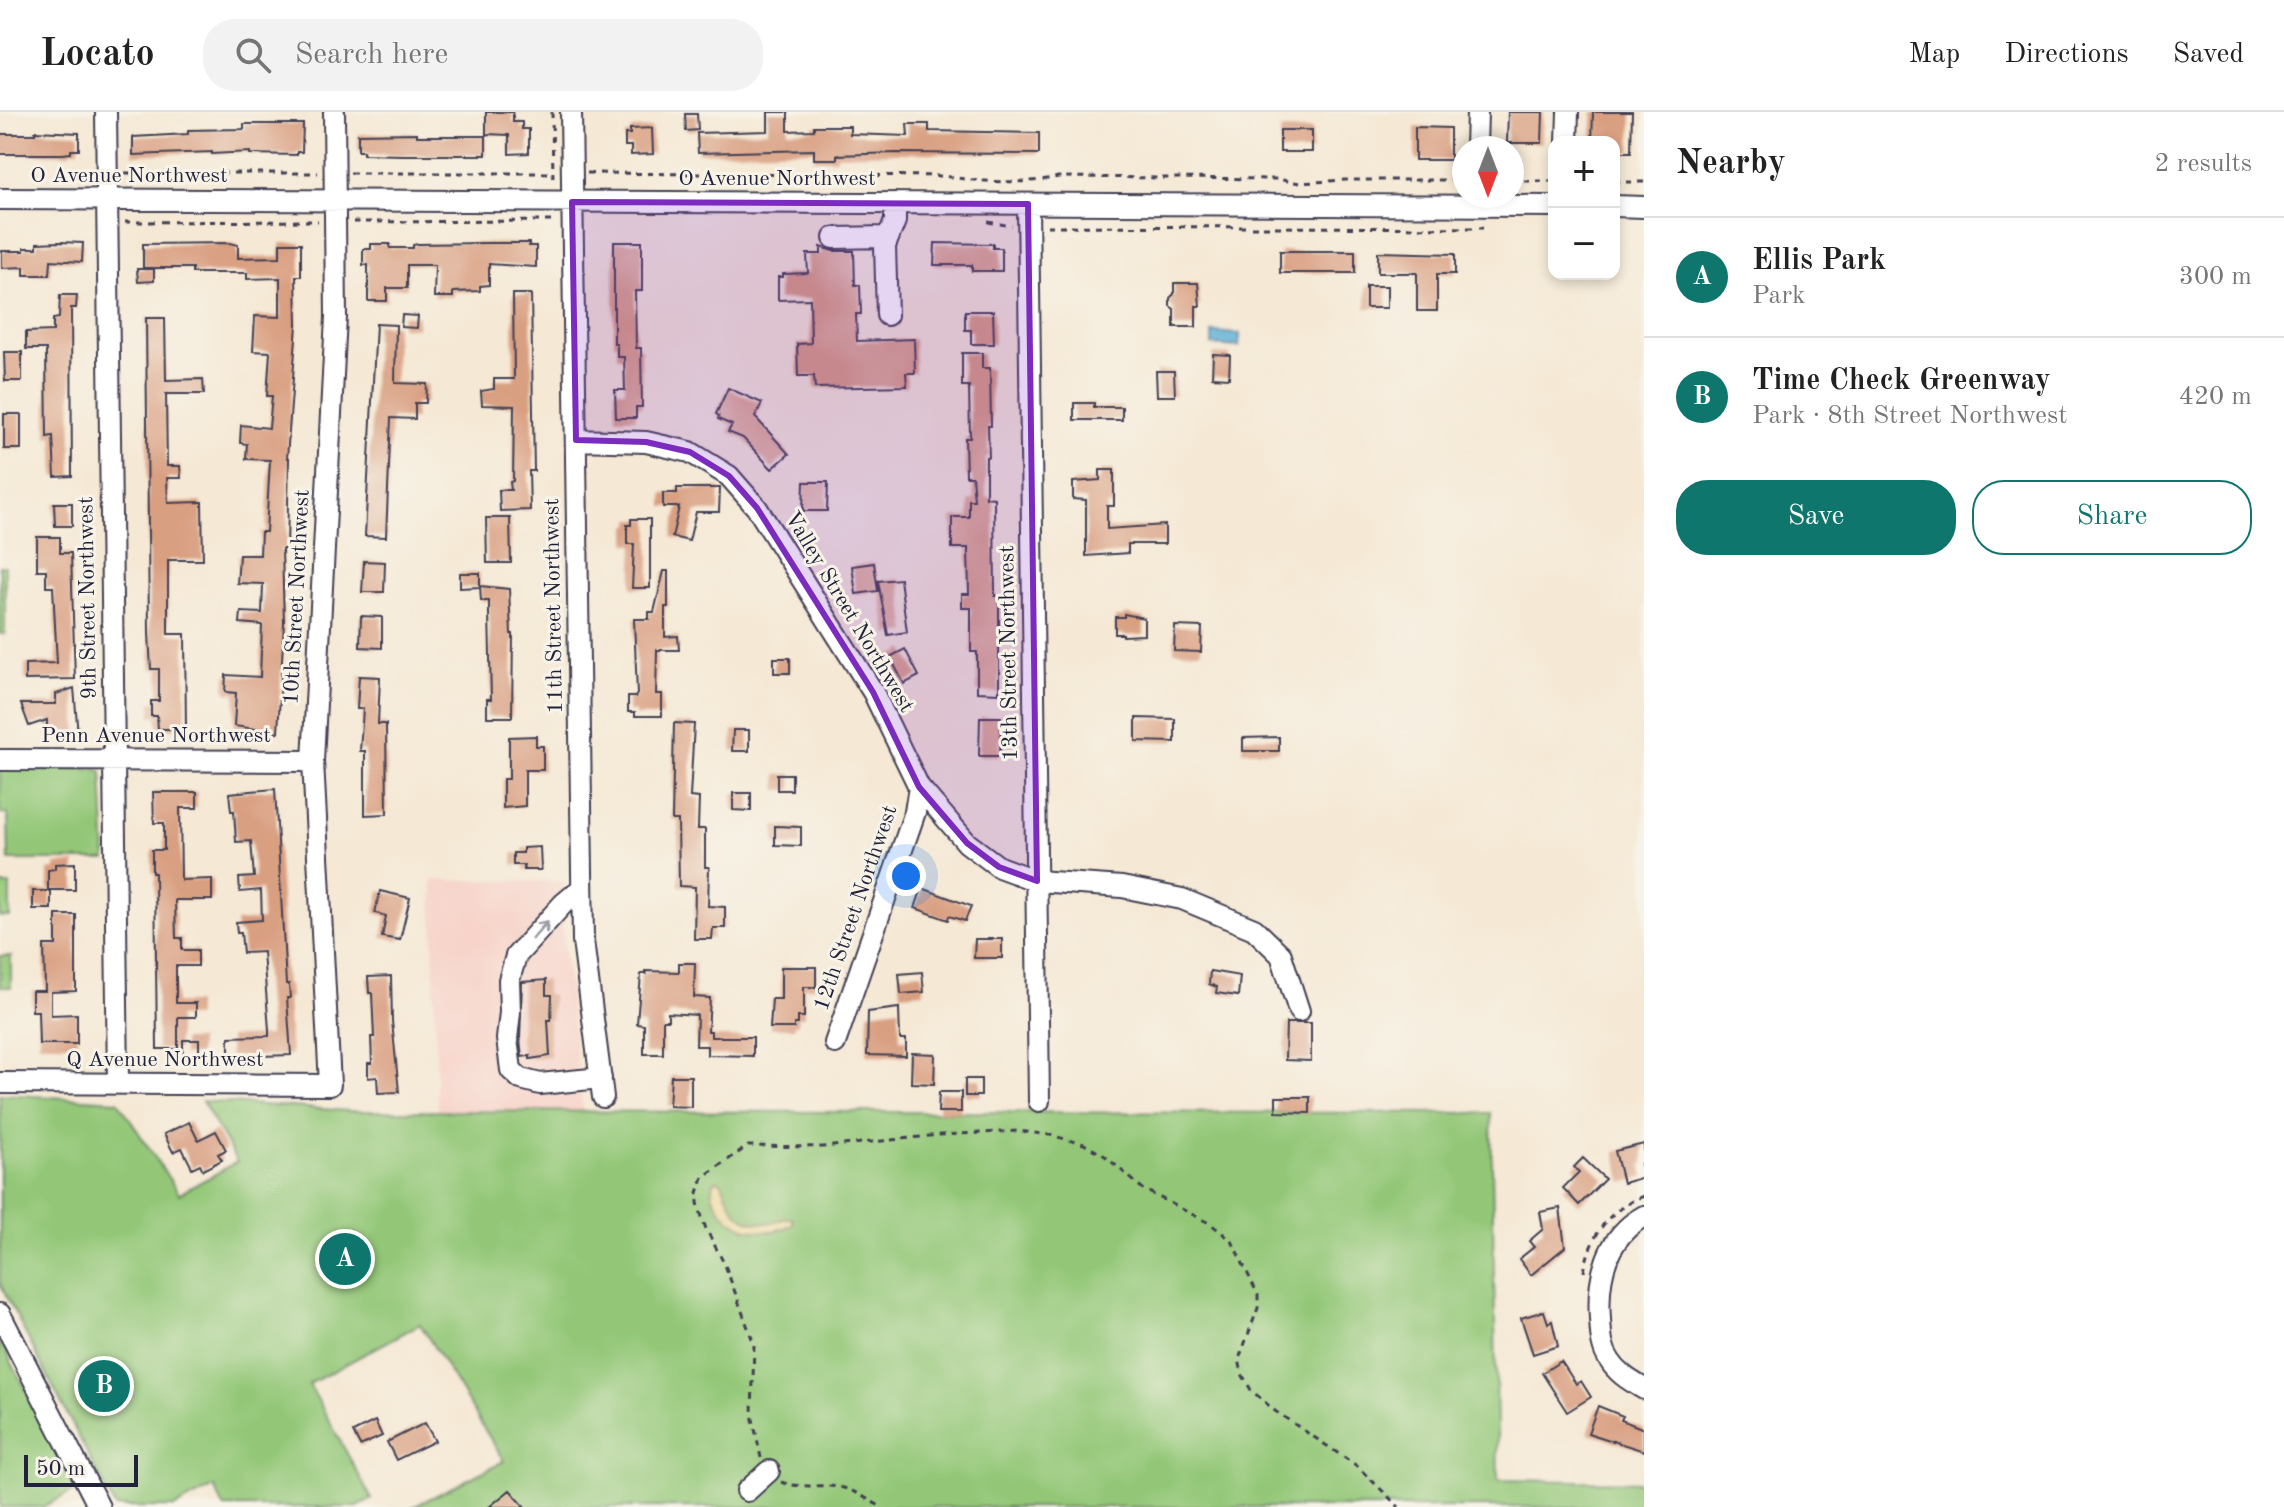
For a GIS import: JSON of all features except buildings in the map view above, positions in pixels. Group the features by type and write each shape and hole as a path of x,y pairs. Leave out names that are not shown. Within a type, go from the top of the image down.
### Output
{"street":[{"name":"9th Street Northwest","path":"106,112 118,1083"},
{"name":"10th Street Northwest","path":"330,1085 313,761 336,317 334,112"},
{"name":"11th Street Northwest","path":"571,112 583,941 602,1088 540,1084 521,1079 511,1070 507,1039 509,980 516,956 563,904 582,888"},
{"path":"1476,136 1477,112"},
{"path":"1567,136 1568,112"},
{"name":"O Avenue Northwest","path":"0,199 1028,204 1452,201"},
{"path":"887,315 887,237 895,221 895,203"},
{"name":"13th Street Northwest","path":"1028,204 1039,1101"},
{"name":"O Avenue Northwest","path":"1524,204 1548,206"},
{"path":"1620,206 1644,207"},
{"path":"834,238 887,237"},
{"name":"Valley Street Northwest","path":"576,440 646,442 690,452 729,476 757,508 873,692 919,787 967,843 999,867 1037,881 1122,887 1182,899 1254,929 1281,955 1299,1011"},
{"name":"Penn Avenue Northwest","path":"0,760 313,761"},
{"name":"12th Street Northwest","path":"835,1043 912,821 919,787"},
{"name":"Q Avenue Northwest","path":"0,1083 330,1085"},
{"path":"1644,1216 1621,1233 1610,1249 1602,1271 1599,1307 1602,1346 1610,1363 1620,1374 1644,1389"},
{"path":"0,1314 99,1507"},
{"path":"747,1491 769,1471"}],"path":[{"path":"552,112 553,181"},
{"path":"118,173 324,173"},
{"path":"346,173 561,173"},
{"path":"583,173 944,176 972,181 1040,181 1058,177 1277,179 1300,183 1452,180"},
{"path":"596,173 596,182"},
{"path":"1524,181 1548,181"},
{"path":"1620,182 1644,182"},
{"path":"117,222 325,221"},
{"path":"346,222 561,221"},
{"path":"1039,226 1483,228"},
{"path":"882,1507 848,1489 791,1485 778,1480 761,1457 752,1414 754,1344 725,1265 706,1229 697,1196 703,1177 748,1146 823,1147 940,1135 1019,1131 1084,1144 1105,1156 1143,1189 1211,1224 1232,1241 1258,1295 1258,1308 1239,1359 1242,1374 1251,1390 1275,1411 1357,1466 1399,1507"}],"highlighted area":[{"path":"572,202 1028,204 1037,881 999,867 967,843 919,787 873,692 757,508 729,476 690,452 646,442 576,440"}],"shaded area":[{"path":"432,880 564,881 563,941 583,1111 437,1111"}],"green space":[{"path":"0,566 5,566 5,634 0,634"},
{"path":"0,769 102,771 106,860 9,860 8,814 0,814"},
{"path":"0,885 10,885 10,917 0,917"},
{"path":"0,956 11,956 11,987 0,987"},
{"path":"0,1094 118,1101 179,1194 237,1162 202,1101 350,1111 1491,1113 1498,1480 1644,1482 1644,1507 413,1507 504,1461 420,1324 309,1384 372,1499 357,1507 224,1507 214,1487 175,1507 115,1507 0,1284"},
{"path":"0,1340 78,1489 42,1507 0,1507"}],"sand":[{"path":"718,1180 734,1208 745,1219 763,1223 793,1218 793,1224 773,1231 762,1231 734,1222 719,1207 713,1195 713,1183"}],"water":[{"path":"1212,332 1240,334 1239,347 1212,345"}],"place":[{"name":"Ellis Park","path":"345,1259"},
{"name":"Time Check Greenway","path":"104,1386"}]}
